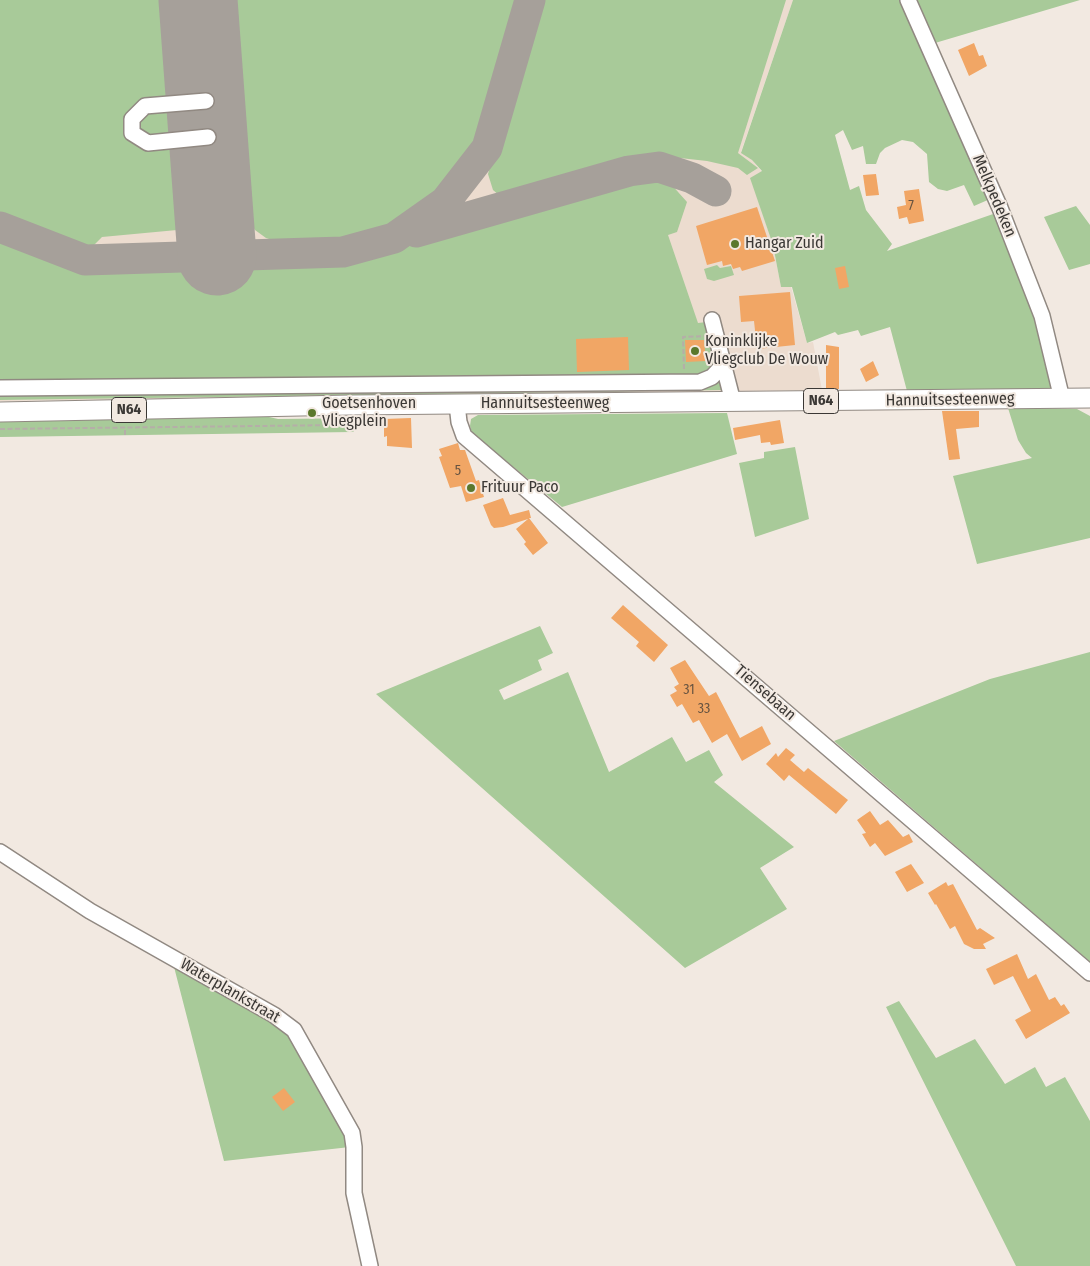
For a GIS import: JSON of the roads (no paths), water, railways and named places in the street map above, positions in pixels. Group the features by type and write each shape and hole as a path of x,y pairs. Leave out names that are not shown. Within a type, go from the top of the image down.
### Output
{"main road":[{"name":"Hannuitsesteenweg","path":"0,412 457,404 1089,399"}],"street":[{"name":"Melkpedeken","path":"908,0 982,165 1042,316 1062,398"},
{"path":"206,101 145,106 132,119 132,133 148,143 208,137"},
{"path":"712,320 733,402"},
{"path":"0,388 700,382 712,377 724,364"},
{"name":"Tiensebaan","path":"457,404 459,422 464,436 1090,973"},
{"name":"Waterplankstraat","path":"0,852 90,910 274,1015 294,1030 352,1133 354,1147 354,1193 370,1266"}],"place":[{"name":"Hangar Zuid","path":"735,244"},
{"name":"Koninklijke Vliegclub De Wouw","path":"695,351"},
{"name":"Goetsenhoven Vliegplein","path":"312,413"},
{"name":"Frituur Paco","path":"471,488"}]}
